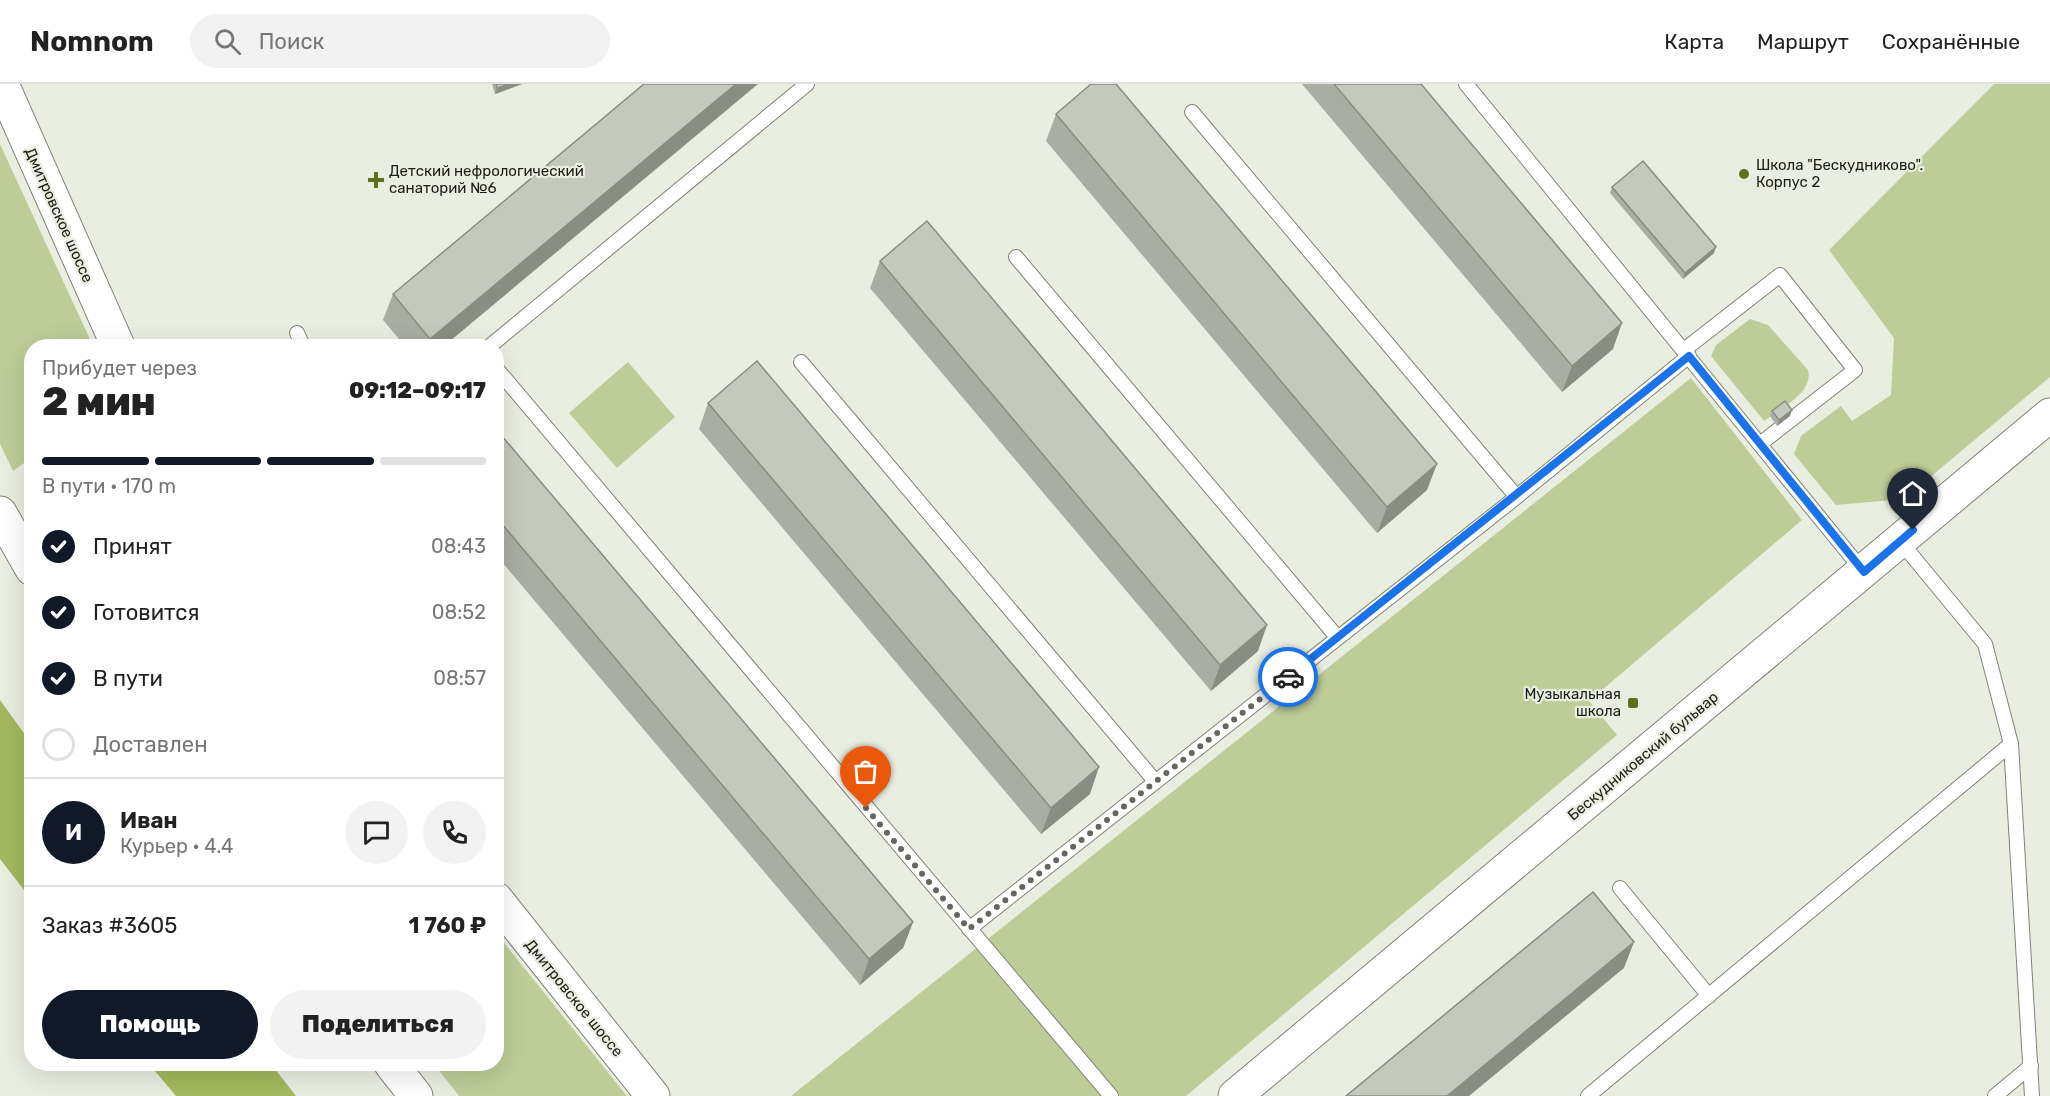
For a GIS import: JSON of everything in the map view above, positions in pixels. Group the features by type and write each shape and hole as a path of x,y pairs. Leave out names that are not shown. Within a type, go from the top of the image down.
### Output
{"street":[{"name":"Дмитровское шоссе","path":"2,84 115,339"},
{"name":"Бескудниковский бульвар","path":"1235,1096 2050,416"},
{"path":"0,513 24,555"},
{"name":"Дмитровское шоссе","path":"504,909 653,1096"},
{"path":"396,1071 416,1096"}],"lane":[{"path":"498,339 807,84"},
{"path":"1466,84 1864,572"},
{"path":"1192,112 1516,496"},
{"path":"1016,258 1337,638"},
{"path":"969,929 1516,496 1780,275 1855,370 1760,444"},
{"path":"297,333 300,339"},
{"path":"801,362 1155,781"},
{"path":"504,377 1111,1096"},
{"path":"1900,541 1984,644 2011,744 2032,1096"},
{"path":"1588,1096 2011,744"},
{"path":"1620,888 1709,996"},
{"path":"1995,1096 2031,1066"}],"green space":[{"path":"1994,84 2050,84 2050,377 1904,499 1836,505 1794,454 1801,436 1841,406 1852,421 1891,395 1894,338 1829,250"},
{"path":"0,144 90,339 24,339 24,463 13,471 0,444"},
{"path":"1750,319 1768,325 1808,370 1806,386 1801,393 1787,406 1764,421 1711,356 1716,345"},
{"path":"628,362 675,417 617,468 569,413"},
{"path":"1691,378 1802,520 1589,701 1617,735 1186,1096 791,1096"},
{"path":"0,700 24,733 24,890 0,859"},
{"path":"504,943 627,1096 459,1096 439,1071 504,1071"},
{"path":"155,1071 276,1071 296,1096 176,1096"}],"building":[{"path":"496,84 510,84 497,88"},
{"path":"644,84 736,84 430,339 393,294"},
{"path":"1091,84 1116,84 1437,464 1387,507 1056,114"},
{"path":"1334,84 1421,84 1622,323 1572,366"},
{"path":"1643,161 1716,247 1685,273 1612,187"},
{"path":"927,221 1267,625 1220,665 880,261"},
{"path":"757,361 1099,767 1051,808 708,403"},
{"path":"1785,401 1792,410 1779,420 1772,411"},
{"path":"504,438 913,922 869,959 504,526"},
{"path":"1593,892 1634,942 1447,1096 1346,1096"}],"way so far":[{"path":"866,808 969,929 1288,677"}],"place":[{"name":"Школа \"Бескудниково\". Корпус 2","path":"1744,174"},
{"name":"Детский нефрологический санаторий №6","path":"376,180"},
{"name":"Музыкальная школа","path":"1633,703"}],"route":[{"path":"1288,677 1509,503 1689,356 1864,572 1913,530"}]}
